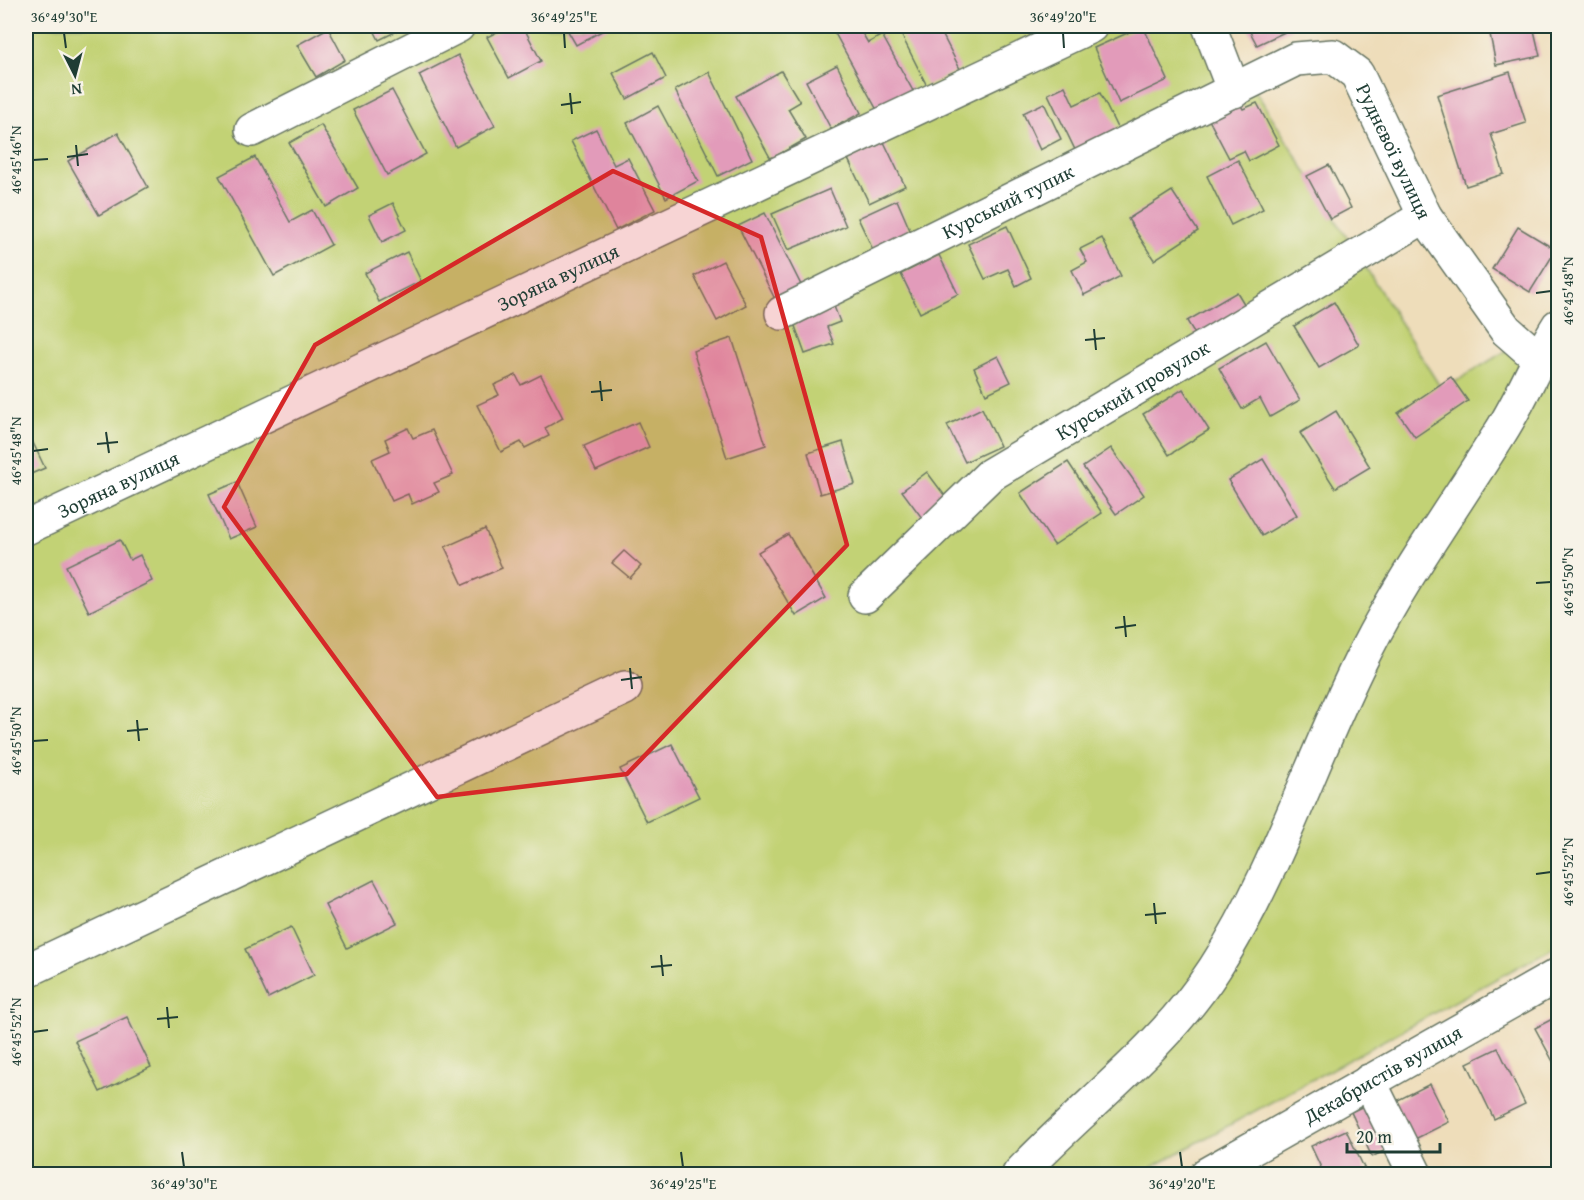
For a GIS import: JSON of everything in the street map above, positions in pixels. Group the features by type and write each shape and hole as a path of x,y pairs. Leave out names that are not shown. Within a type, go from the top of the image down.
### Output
{"street":[{"path":"252,130 458,26"},
{"name":"Зоряна вулиця","path":"26,528 1091,26"},
{"path":"1209,26 1234,90"},
{"name":"Руднєвої вулиця","path":"1234,90 1296,59 1333,56 1357,74 1425,216 1506,330 1538,358"},
{"name":"Курський тупик","path":"782,313 1234,90"},
{"name":"Курський провулок","path":"865,596 990,475 1425,216"},
{"path":"1019,1174 1049,1142 1164,1036 1215,969 1272,865 1366,650 1406,580 1503,428 1521,397 1538,358 1558,326"},
{"path":"26,971 625,688"},
{"name":"Декабристів вулиця","path":"1207,1174 1558,975"},
{"path":"1369,1081 1415,1174"}],"highlighted area":[{"path":"613,171 761,237 847,545 627,774 437,797 224,507 315,345"}],"green space":[{"path":"26,26 1215,26 1442,390 1558,319 1558,945 1140,1174 26,1174"}],"building":[{"path":"372,26 407,26 379,40"},
{"path":"509,26 523,26 541,61 509,78 487,37"},
{"path":"565,26 611,26 576,45"},
{"path":"831,26 858,26 868,43 882,35 913,91 877,110"},
{"path":"897,26 938,26 960,69 927,86"},
{"path":"1025,26 1047,26 1029,34"},
{"path":"1143,26 1168,80 1119,103 1094,48"},
{"path":"1247,26 1290,26 1291,29 1257,45"},
{"path":"1533,26 1540,56 1496,65 1490,34"},
{"path":"328,28 345,60 316,77 297,45"},
{"path":"653,52 666,78 627,99 613,73"},
{"path":"458,55 495,126 456,147 419,75"},
{"path":"837,65 861,113 831,129 806,81"},
{"path":"781,71 800,102 788,109 806,139 771,159 736,96"},
{"path":"709,72 752,159 718,176 675,90"},
{"path":"1510,72 1526,123 1491,134 1504,174 1466,186 1437,95"},
{"path":"1065,86 1074,105 1100,93 1123,140 1080,160 1048,94"},
{"path":"392,90 426,154 387,175 353,110"},
{"path":"1238,100 1243,109 1257,103 1279,145 1249,161 1244,151 1229,158 1207,116"},
{"path":"1044,103 1061,139 1040,150 1023,113"},
{"path":"658,106 698,181 666,198 627,123"},
{"path":"321,125 358,188 326,207 289,143"},
{"path":"596,129 614,165 628,158 655,210 616,230 571,141"},
{"path":"118,133 148,187 99,215 68,161"},
{"path":"884,142 905,186 869,203 848,159"},
{"path":"255,157 290,222 312,210 331,245 274,276 219,176"},
{"path":"1238,160 1263,209 1231,225 1207,176"},
{"path":"1329,165 1351,208 1330,219 1307,176"},
{"path":"830,189 846,226 788,250 772,214"},
{"path":"1172,191 1198,231 1154,260 1128,219"},
{"path":"897,200 913,237 875,254 858,218"},
{"path":"393,203 406,230 382,242 369,215"},
{"path":"765,213 803,289 777,303 738,226"},
{"path":"1007,226 1031,278 1016,286 1008,269 985,279 968,244"},
{"path":"1518,227 1556,250 1530,292 1492,269"},
{"path":"1102,238 1121,276 1084,295 1072,270 1087,262 1080,249"},
{"path":"407,252 421,281 379,302 365,273"},
{"path":"939,255 958,294 920,313 901,274"},
{"path":"723,261 746,305 717,321 694,276"},
{"path":"1237,292 1249,312 1200,342 1187,321"},
{"path":"832,301 840,322 827,327 834,344 805,354 791,315"},
{"path":"1334,302 1359,345 1319,368 1294,326"},
{"path":"732,338 766,445 727,458 693,351"},
{"path":"1266,341 1300,400 1270,417 1260,398 1242,409 1219,368"},
{"path":"998,356 1011,382 986,394 974,368"},
{"path":"516,375 521,385 541,375 563,418 545,428 549,436 525,448 521,442 501,452 477,405 499,395 494,385"},
{"path":"1451,377 1468,401 1415,437 1398,413"},
{"path":"1183,389 1209,430 1169,455 1143,414"},
{"path":"982,408 1000,446 965,462 947,425"},
{"path":"1336,411 1370,467 1335,488 1300,433"},
{"path":"638,422 649,447 596,471 584,446"},
{"path":"408,428 413,438 432,430 453,475 434,483 439,492 412,504 408,494 392,501 372,459 390,451 385,439"},
{"path":"26,431 45,468 26,476"},
{"path":"843,442 855,484 820,494 808,453"},
{"path":"1111,448 1144,495 1116,514 1083,467"},
{"path":"1263,459 1297,515 1262,536 1228,480"},
{"path":"1068,462 1102,513 1054,545 1020,493"},
{"path":"927,472 951,504 925,522 902,491"},
{"path":"237,482 257,527 229,539 209,494"},
{"path":"485,529 502,568 463,585 445,547"},
{"path":"788,534 826,598 796,616 758,552"},
{"path":"120,540 130,560 140,555 152,581 89,612 66,566"},
{"path":"624,551 641,566 630,578 612,563"},
{"path":"672,744 699,797 647,822 620,769"},
{"path":"374,880 397,923 347,948 325,905"},
{"path":"291,927 314,975 268,998 245,949"},
{"path":"1558,1016 1558,1065 1556,1067 1535,1028"},
{"path":"127,1017 151,1067 100,1092 75,1041"},
{"path":"1498,1048 1525,1104 1494,1119 1467,1063"},
{"path":"1430,1084 1449,1122 1413,1140 1394,1102"},
{"path":"1370,1103 1392,1147 1372,1157 1351,1112"},
{"path":"1346,1130 1367,1174 1324,1174 1311,1146"}]}
